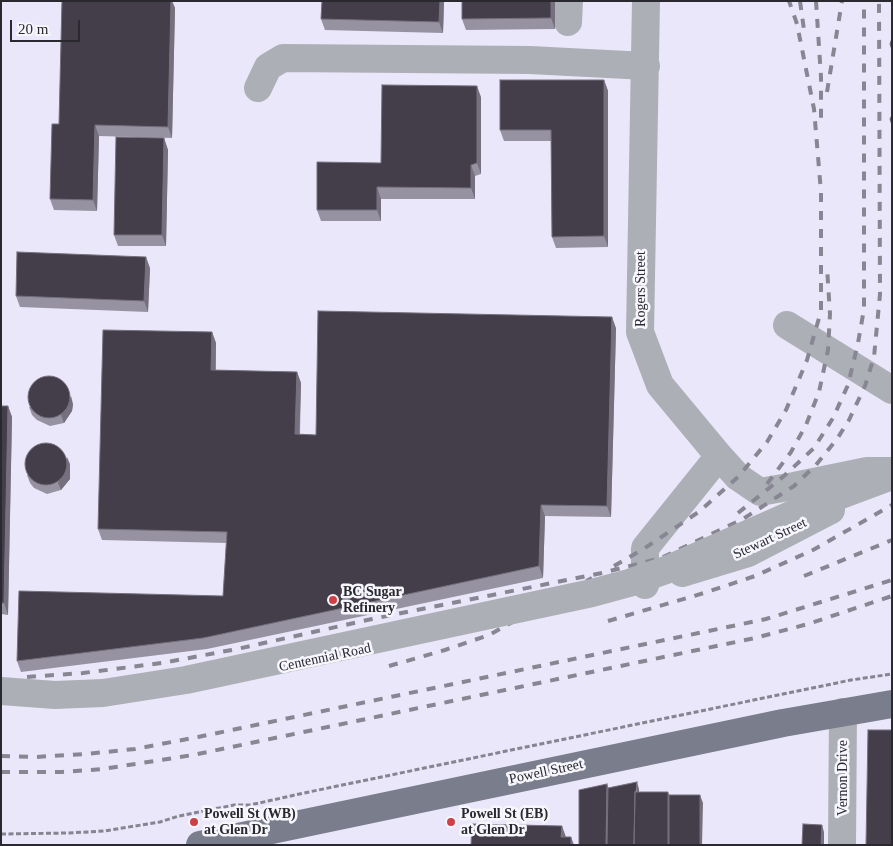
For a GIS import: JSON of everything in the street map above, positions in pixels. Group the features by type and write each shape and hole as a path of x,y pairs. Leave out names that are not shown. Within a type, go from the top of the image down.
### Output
{"main road":[{"name":"Powell Street","path":"200,845 843,712 892,704"}],"street":[{"name":"Rogers Street","path":"646,1 640,332 660,385 720,456"},
{"path":"258,88 268,67 283,58 530,60 646,66"},
{"path":"787,325 892,390"},
{"path":"645,585 645,548 720,456 738,478 760,492 866,470 892,471"},
{"path":"1,691 55,695 103,693 186,680 592,593 666,570 812,506 892,476"},
{"name":"Stewart Street","path":"645,585 748,553 834,508 892,484"},
{"name":"Centennial Road","path":"1,698 27,702 105,698 232,678 403,642 542,607 645,585"},
{"name":"Vernon Drive","path":"842,845 843,712"}],"path":[{"path":"1,834 68,833 160,822 179,816 234,805 250,805 851,680 892,674"}],"pier":[{"path":"15,1 51,1 50,16 40,55 21,107 20,115 14,126 16,174 6,316 1,327 1,41 6,17 11,4"}],"building":[{"path":"62,1 171,1 168,127 95,125 93,200 50,199 52,124 59,124"},
{"path":"322,1 440,1 439,22 321,19"},
{"path":"462,1 551,1 551,18 462,19"},
{"path":"500,80 604,80 604,236 552,237 551,130 500,130"},
{"path":"382,85 477,86 477,163 471,165 471,188 377,187 377,210 317,210 317,162 381,163"},
{"path":"116,137 164,138 162,235 114,235"},
{"path":"17,252 146,257 144,301 16,296"},
{"path":"318,311 612,317 607,506 541,505 539,566 203,638 17,661 19,591 223,596 227,532 98,529 103,330 212,332 211,370 297,372 295,434 316,435"},
{"path":"53,376 61,379 67,385 70,397 67,409 61,415 45,418 37,415 31,409 28,393 31,385 37,379"},
{"path":"1,406 8,406 4,603 1,603"},
{"path":"50,443 58,446 64,452 67,464 64,476 58,482 42,485 34,482 28,476 25,460 28,452 34,446"},
{"path":"868,730 892,730 892,845 866,845"},
{"path":"637,782 635,792 634,845 607,845 608,788"},
{"path":"607,784 606,845 579,845 579,790"},
{"path":"635,792 668,792 668,845 634,845"},
{"path":"669,795 700,795 700,845 669,845"},
{"path":"472,824 562,826 561,837 571,837 571,845 471,845"},
{"path":"803,824 822,825 821,845 802,845"}],"railway":[{"path":"614,566 645,548 700,511 738,477 767,442 786,410 807,360 821,311 821,192 814,109 797,24 789,1"},
{"path":"800,1 804,30"},
{"path":"816,1 821,77 821,119"},
{"path":"827,92 842,1"},
{"path":"738,513 784,476 814,448 833,418 848,385 864,309 864,1"},
{"path":"27,677 83,673 162,663 602,573 661,558 743,519 794,486 816,465 837,439 849,420 865,386 874,357 880,294 879,1"},
{"path":"767,484 791,452 806,425 819,392 828,350 830,314 827,267"},
{"path":"608,621 755,576 813,550 892,505"},
{"path":"804,576 892,540"},
{"path":"389,666 489,635 592,578"},
{"path":"1,756 35,757 86,754 135,749 198,737 766,619 892,580"},
{"path":"1,772 62,772 103,769 193,755 755,638 808,624 892,596"}],"place":[{"name":"BC Sugar Refinery","path":"333,600"},
{"name":"Powell St (WB) at Glen Dr","path":"194,822"},
{"name":"Powell St (EB) at Glen Dr","path":"451,822"}]}
